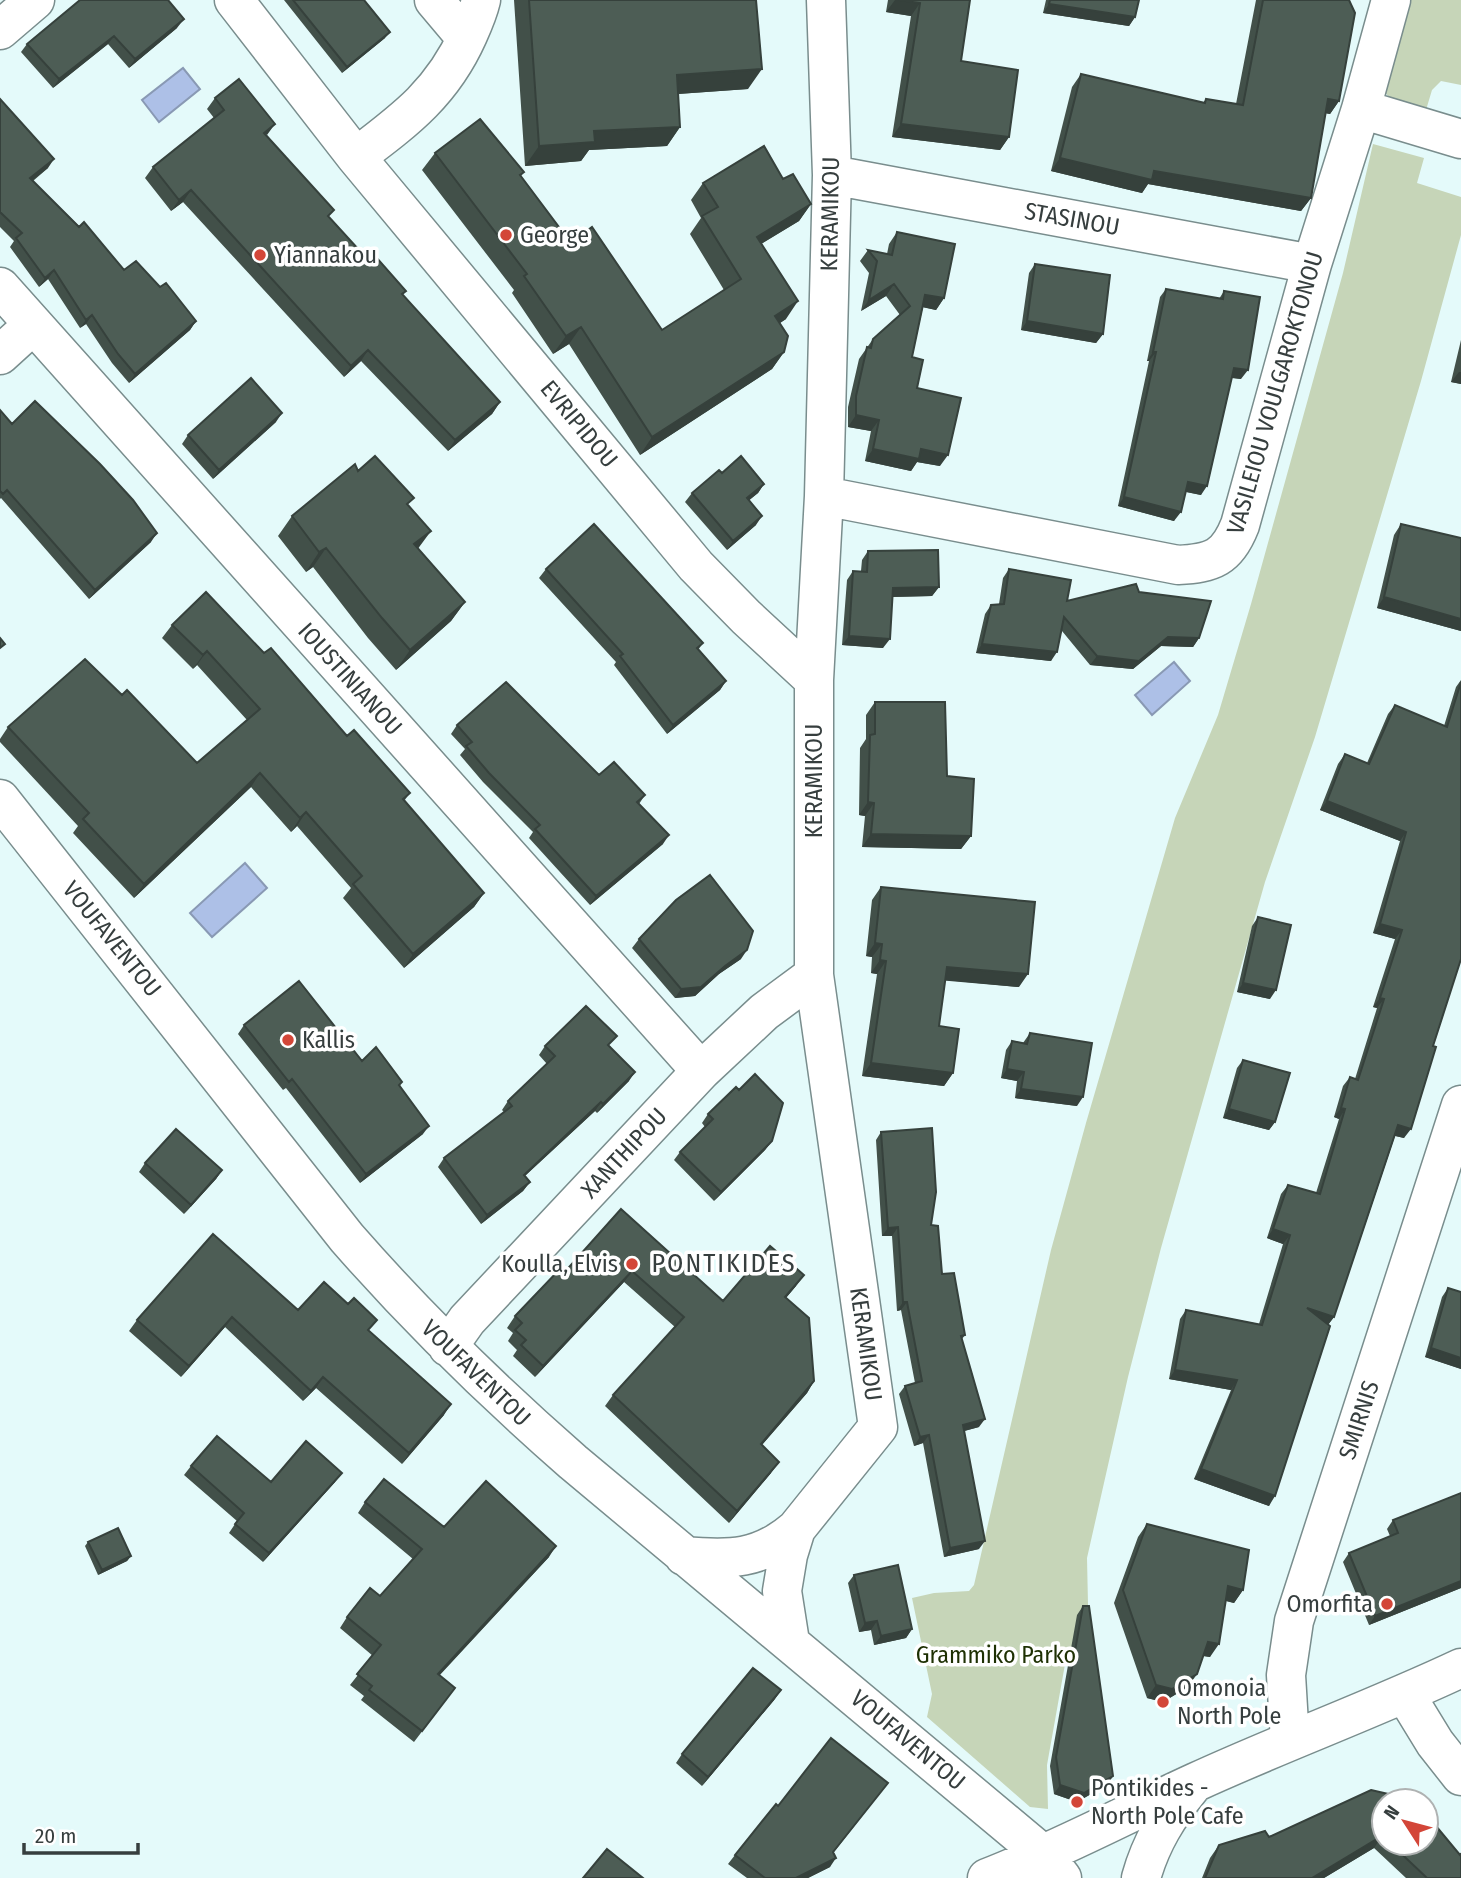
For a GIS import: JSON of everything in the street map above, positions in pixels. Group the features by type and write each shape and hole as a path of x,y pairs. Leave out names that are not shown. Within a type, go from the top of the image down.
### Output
{"street":[{"path":"0,30 35,0"},
{"name":"EVRIPIDOU","path":"234,0 356,157 696,566 814,680"},
{"path":"434,0 466,38"},
{"path":"356,157 410,116 446,77 459,55 481,0"},
{"name":"KERAMIKOU","path":"684,1556 740,1557 762,1552 781,1542 796,1529 878,1427 814,975 814,680 824,496 832,175 826,0"},
{"name":"VASILEIOU VOULGAROKTONOU","path":"824,496 1178,565 1209,562 1224,553 1240,525 1312,264 1361,109 1391,0"},
{"path":"1361,109 1461,139"},
{"name":"STASINOU","path":"832,175 1312,264"},
{"name":"IOUSTINIANOU","path":"0,287 701,1071"},
{"path":"0,355 33,325"},
{"name":"VOUFAVENTOU","path":"0,799 347,1238 398,1297 526,1421 1053,1867"},
{"name":"XANTHIPOU","path":"449,1347 467,1320 701,1071 764,1012 814,975"},
{"name":"SMIRNIS","path":"1290,1741 1286,1675 1294,1621 1461,1105"},
{"name":"KERAMIKOU","path":"790,1642 782,1591 796,1529"},
{"path":"987,1878 1053,1867 1195,1783 1461,1668"},
{"path":"1405,1694 1435,1743 1461,1776"},
{"path":"1140,1878 1155,1837 1170,1813 1195,1783"}],"green space":[{"path":"1410,0 1461,0 1461,85 1441,81 1432,90 1426,110 1397,104 1382,90"},
{"name":"Grammiko Parko","path":"1373,144 1424,158 1417,183 1461,197 1461,235 1421,381 1315,737 1265,882 1161,1248 1128,1377 1087,1558 1089,1651 1067,1653 1047,1765 1048,1809 1030,1807 927,1717 932,1694 912,1598 934,1593 969,1591 974,1585 1051,1250 1086,1123 1175,818 1218,715 1251,604 1343,273"}],"water":[{"path":"183,68 200,89 159,122 142,100"},
{"path":"1174,662 1190,681 1152,715 1135,695"},
{"path":"245,863 267,888 212,937 190,913"}],"building":[{"path":"80,0 168,0 184,19 135,59 114,36 59,79 27,44"},
{"path":"293,0 364,0 390,32 347,67"},
{"path":"529,0 756,0 762,69 677,75 680,127 594,131 595,142 539,146"},
{"path":"899,0 970,0 961,61 1018,70 1009,137 901,124 920,3"},
{"path":"1050,0 1139,0 1135,17 1049,4"},
{"path":"1263,0 1349,0 1355,13 1339,101 1328,99 1311,198 1154,171 1152,180 1060,158 1081,74 1205,103 1206,99 1243,105"},
{"path":"239,79 275,124 264,133 334,210 328,216 371,263 376,257 406,291 402,294 500,402 455,440 368,350 351,366 191,190 179,200 153,167 224,110 215,98"},
{"path":"0,99 54,159 30,178 79,227 84,222 124,270 136,261 160,287 166,283 196,321 135,374 92,315 86,320 54,270 45,278 16,238 22,233 0,212"},
{"path":"480,119 524,172 520,175 571,243 592,227 662,330 741,279 702,216 718,207 703,183 764,146 783,179 793,174 811,204 757,237 798,301 775,316 788,336 784,352 652,437 581,327 566,336 524,276 527,274 435,153"},
{"path":"897,232 955,244 944,298 925,295 912,357 923,360 917,388 961,398 948,455 921,449 919,459 873,449 879,420 856,415 856,396 867,347 871,348 873,339 910,306 894,284 869,300 877,261 868,250 892,255"},
{"path":"1035,264 1110,275 1103,334 1027,321"},
{"path":"1166,289 1223,299 1224,291 1260,297 1248,370 1234,368 1207,486 1188,482 1181,512 1124,497 1156,352 1153,352"},
{"path":"251,378 282,413 219,470 188,435"},
{"path":"35,401 100,464 133,500 157,533 95,590 7,490 3,494 0,491 0,410 12,424"},
{"path":"375,456 414,498 407,504 431,531 414,544 465,602 410,650 326,548 319,552 292,516 355,464 358,471"},
{"path":"741,456 764,484 747,498 762,516 733,541 692,493 719,470 722,473"},
{"path":"594,524 703,643 697,648 726,681 673,725 620,656 623,654 546,569"},
{"path":"1401,524 1461,538 1461,619 1384,597"},
{"path":"938,550 939,587 893,588 890,639 849,636 853,571 867,572 868,551"},
{"path":"1009,569 1071,580 1067,601 1136,584 1139,592 1211,601 1199,638 1168,637 1139,661 1097,656 1064,617 1057,652 982,644 991,605 1004,604"},
{"path":"206,592 264,653 271,648 347,736 354,730 410,793 403,799 484,893 413,954 353,884 362,876 306,812 300,818 260,773 144,884 83,819 89,813 8,727 85,659 122,695 127,690 197,763 260,709 207,651 203,655 172,625"},
{"path":"506,682 599,775 614,762 645,795 637,802 669,835 596,896 535,829 540,825 466,746 472,742 457,725"},
{"path":"1461,682 1461,959 1433,1046 1436,1047 1411,1129 1398,1125 1334,1317 1307,1308 1330,1326 1275,1496 1201,1469 1237,1380 1175,1370 1186,1310 1262,1325 1290,1235 1273,1229 1288,1185 1320,1194 1345,1109 1341,1108 1350,1077 1358,1080 1384,999 1380,998 1402,930 1380,924 1406,832 1327,801 1345,754 1369,764 1395,705 1447,727"},
{"path":"875,702 945,702 947,776 974,779 971,836 871,834 874,803 868,802 870,735 875,734"},
{"path":"710,875 753,931 747,950 701,987 681,989 639,939 676,900"},
{"path":"881,887 1035,902 1028,974 947,967 939,1026 959,1029 953,1073 871,1063 886,961 880,960 882,944 875,943"},
{"path":"1258,917 1291,925 1276,990 1243,983"},
{"path":"299,981 362,1061 376,1047 429,1126 366,1174 292,1079 289,1082 244,1025"},
{"path":"586,1006 617,1036 608,1045 635,1072 524,1175 530,1182 487,1215 444,1158 512,1106 508,1101 555,1056 545,1046"},
{"path":"1030,1033 1092,1043 1083,1097 1021,1089 1024,1072 1007,1069 1012,1041 1027,1044"},
{"path":"1243,1060 1290,1073 1275,1122 1229,1109"},
{"path":"755,1074 783,1103 772,1141 721,1192 680,1152 713,1119 708,1114 736,1087 739,1090"},
{"path":"932,1128 936,1192 931,1225 938,1226 942,1274 954,1273 965,1335 961,1336 985,1419 963,1425 985,1541 950,1548 929,1435 920,1437 905,1386 922,1381 907,1302 903,1302 898,1227 888,1228 881,1132"},
{"path":"176,1129 222,1170 191,1205 145,1163"},
{"path":"621,1209 723,1301 770,1246 804,1275 785,1297 809,1318 814,1381 761,1444 779,1462 737,1511 613,1395 684,1317 632,1271 543,1366 521,1345 526,1340 515,1330 522,1323 515,1316 558,1271 562,1275"},
{"path":"213,1234 298,1310 324,1282 348,1304 354,1298 377,1320 368,1330 451,1404 409,1453 323,1377 311,1391 232,1317 189,1366 137,1320"},
{"path":"1448,1288 1461,1292 1461,1358 1431,1348"},
{"path":"217,1436 271,1482 306,1441 342,1473 269,1553 235,1524 244,1513 191,1466"},
{"path":"384,1479 444,1527 486,1481 556,1546 438,1674 455,1688 422,1731 369,1690 372,1686 357,1674 381,1645 347,1617 370,1588 380,1596 422,1549 365,1502"},
{"path":"1461,1493 1461,1581 1375,1616 1349,1553 1398,1533 1393,1520"},
{"path":"1147,1524 1249,1550 1243,1590 1228,1586 1219,1644 1208,1642 1197,1674 1172,1689 1156,1685 1123,1590"},
{"path":"118,1528 131,1556 102,1570 88,1542"},
{"path":"898,1565 912,1629 881,1636 877,1621 865,1623 854,1575"},
{"path":"1083,1606 1089,1606 1113,1776 1084,1793 1060,1785 1056,1757"},
{"path":"753,1668 781,1690 708,1777 682,1754"},
{"path":"831,1738 888,1783 833,1852 836,1858 796,1878 765,1878 735,1855 776,1804 778,1806"},
{"path":"1370,1790 1370,1843 1312,1878 1205,1878 1219,1845 1265,1831 1269,1837"},
{"path":"1440,1831 1461,1854 1461,1878 1427,1878 1405,1857 1440,1857"},
{"path":"607,1849 643,1878 583,1878"}],"place":[{"name":"George","path":"506,235"},
{"name":"Yiannakou","path":"260,255"},
{"name":"Kallis","path":"288,1040"},
{"name":"Koulla, Elvis","path":"632,1264"},
{"name":"Omorfita","path":"1387,1604"},
{"name":"Omonoia North Pole","path":"1163,1702"},
{"name":"Pontikides - North Pole Cafe","path":"1077,1802"}],"district":[{"name":"PONTIKIDES","path":"724,1263"}]}
